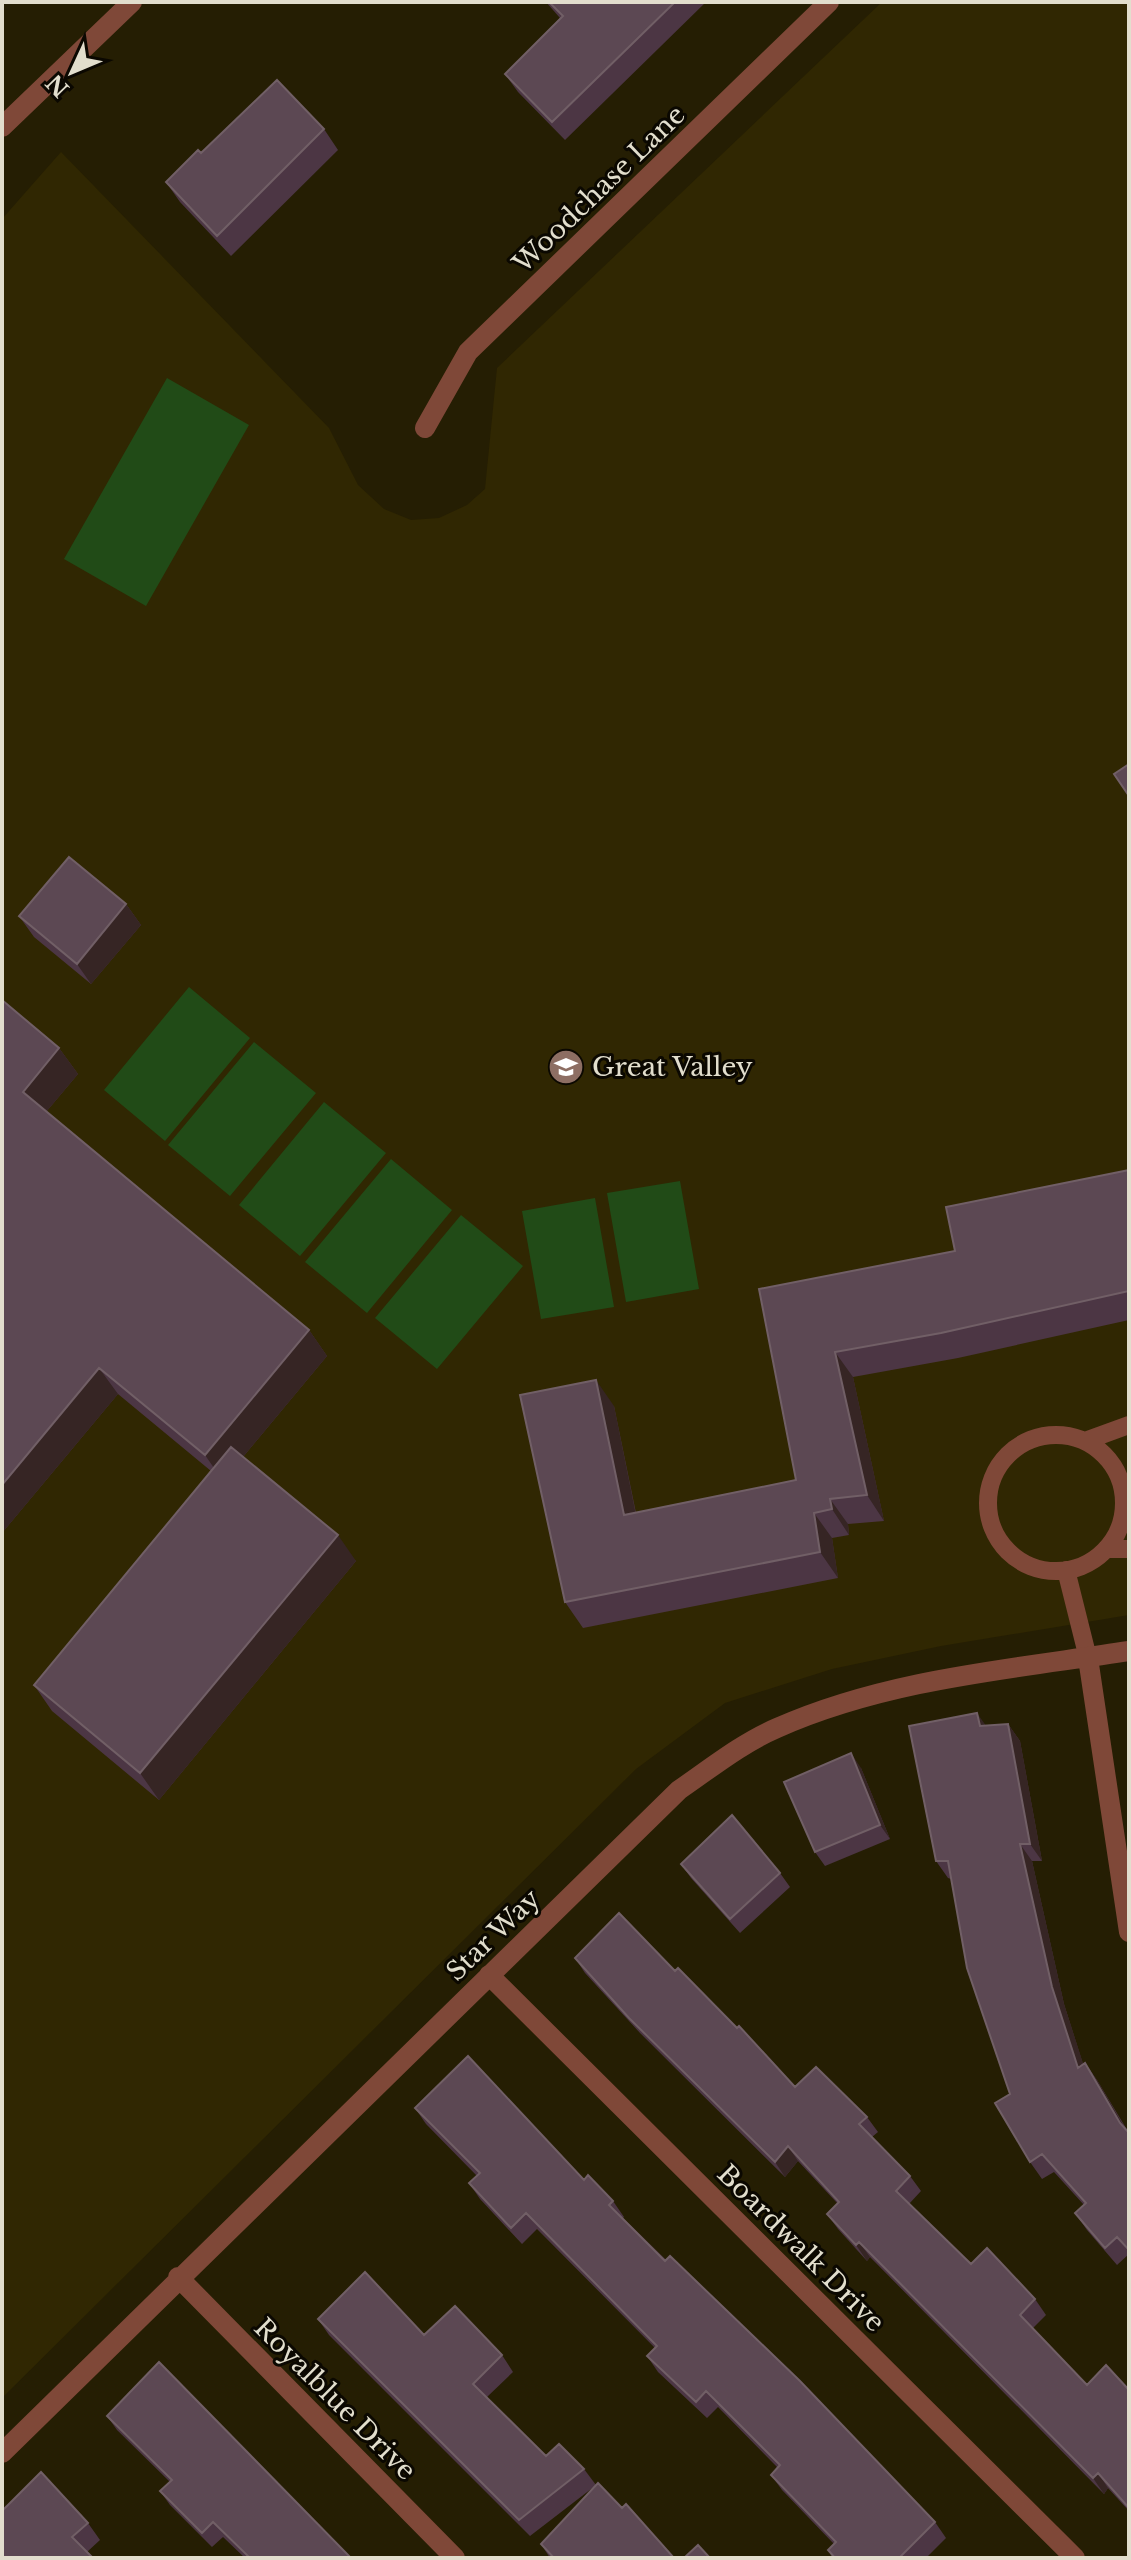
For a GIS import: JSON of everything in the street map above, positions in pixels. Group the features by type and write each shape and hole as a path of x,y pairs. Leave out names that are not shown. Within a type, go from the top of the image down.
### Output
{"street":[{"path":"2,127 132,2"},
{"name":"Woodchase Lane","path":"425,428 468,352 829,2"},
{"name":"Star Way","path":"2,2453 178,2277 679,1790 774,1729 822,1709 873,1694 1129,1651"},
{"path":"1088,1658 1129,1932"},
{"name":"Boardwalk Drive","path":"489,1975 1075,2558"},
{"name":"Royalblue Drive","path":"178,2277 455,2558"}],"lane":[{"path":"1085,1441 1129,1425"},
{"path":"1056,1435 1085,1441 1109,1462 1123,1489 1124,1511 1118,1531 1107,1549 1088,1563 1066,1570 1037,1568 1011,1553 993,1529 988,1500 990,1485 1004,1459 1027,1441 1056,1435"},
{"path":"1107,1549 1129,1549"},
{"path":"1066,1570 1088,1658"}],"shaded area":[{"name":"Great Valley","path":"882,2 1129,2 1129,1615 941,1646 832,1669 725,1703 636,1769 2,2398 2,219 61,152 329,428 358,485 384,509 411,520 439,518 467,505 485,489 497,368"}],"green space":[{"path":"167,378 249,425 146,606 64,559"},
{"path":"189,987 250,1038 165,1141 104,1090"},
{"path":"254,1042 316,1093 230,1196 168,1145"},
{"path":"324,1102 386,1153 300,1256 239,1205"},
{"path":"391,1159 452,1210 367,1313 305,1262"},
{"path":"680,1181 699,1289 626,1302 607,1193"},
{"path":"595,1198 614,1307 541,1319 522,1211"},
{"path":"461,1215 523,1266 437,1369 375,1318"}],"building":[{"path":"549,2 675,2 552,122 505,74 563,16"},
{"path":"277,80 324,129 217,236 166,182"},
{"path":"1129,764 1129,796 1114,774"},
{"path":"69,857 126,904 77,964 19,916"},
{"path":"2,1000 59,1048 23,1092 309,1330 205,1455 99,1368 2,1485"},
{"path":"1129,1170 1129,1291 941,1333 835,1352 867,1495 830,1499 832,1509 814,1513 820,1552 565,1602 520,1395 596,1380 624,1515 796,1480 759,1289 955,1251 946,1207"},
{"path":"231,1447 338,1535 140,1773 34,1685"},
{"path":"977,1713 980,1726 1008,1724 1030,1844 1020,1844 1052,1987 1078,2068 1085,2063 1129,2133 1129,2250 1117,2237 1105,2248 1075,2213 1086,2203 1042,2154 1030,2162 995,2103 1010,2094 967,1968 948,1861 936,1861 909,1726"},
{"path":"851,1753 880,1825 815,1852 784,1782"},
{"path":"732,1815 780,1873 730,1919 681,1864"},
{"path":"619,1913 675,1971 678,1968 737,2028 739,2026 795,2087 816,2067 867,2117 859,2124 910,2176 896,2191 971,2264 987,2248 1035,2299 1020,2315 1087,2385 1106,2365 1129,2390 1129,2508 1098,2473 1093,2478 859,2242 856,2245 827,2214 839,2202 788,2146 775,2162 629,2018 575,1958"},
{"path":"468,2056 584,2180 588,2175 613,2201 609,2205 665,2261 670,2256 800,2381 935,2522 899,2558 835,2558 828,2550 836,2542 771,2475 780,2465 706,2391 696,2402 647,2356 657,2346 526,2213 511,2228 469,2183 480,2173 415,2108"},
{"path":"365,2272 424,2335 455,2306 502,2355 473,2384 546,2456 559,2444 584,2469 519,2520 318,2319"},
{"path":"159,2362 351,2558 250,2558 213,2522 202,2533 160,2491 172,2480 107,2416"},
{"path":"41,2472 88,2523 72,2537 93,2558 2,2558 2,2511"},
{"path":"598,2483 622,2508 626,2504 674,2558 554,2558 541,2544"},
{"path":"698,2545 710,2558 684,2558"}],"place":[{"name":"Great Valley","path":"566,1067"}]}
